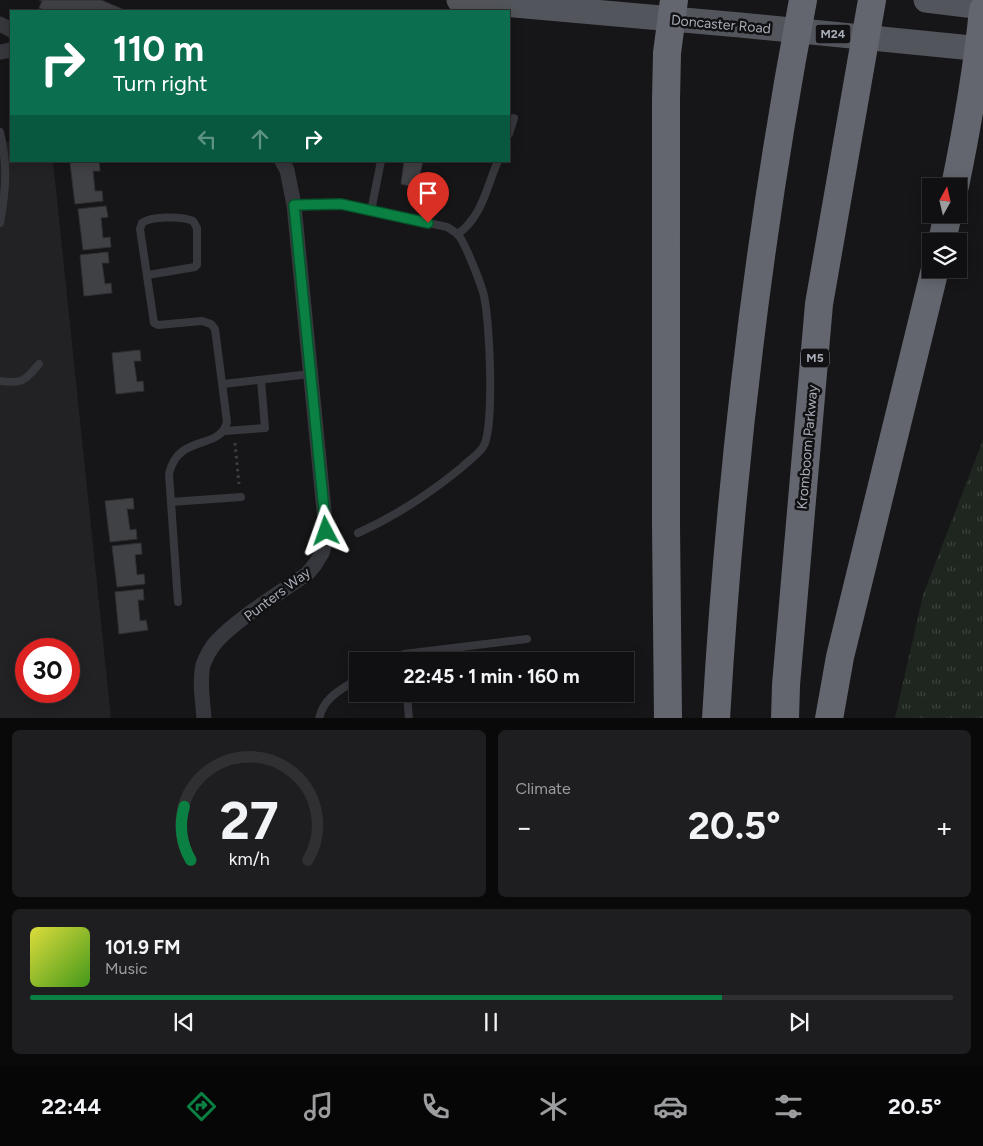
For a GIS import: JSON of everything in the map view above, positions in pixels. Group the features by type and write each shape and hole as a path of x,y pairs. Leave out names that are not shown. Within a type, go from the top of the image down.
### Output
{"highway":[{"path":"716,718 721,636 748,356 767,208 803,0"},
{"name":"Kromboom Parkway","path":"785,718 788,656 820,304 872,0"},
{"path":"956,178 981,49 983,9"},
{"path":"668,718 666,100 668,53 673,10"},
{"path":"965,178 983,149"},
{"path":"829,718 840,657 933,278"}],"main road":[{"name":"Doncaster Road","path":"460,0 673,10 740,24 981,49"},
{"path":"927,0 983,9"}],"street":[{"name":"Punters Way","path":"204,718 201,681 208,653 216,642 240,622 308,573 316,563 325,543 325,507 294,205 287,170 283,162"}],"lane":[{"path":"510,131 514,118"},
{"path":"0,132 4,146 6,179 0,223"},
{"path":"371,211 381,162"},
{"path":"458,234 472,222 478,213 498,162"},
{"path":"294,205 341,204 447,228 458,234 461,238 483,293 491,389 486,443 479,452 446,480 406,509 358,533"},
{"path":"148,275 195,267 197,265 197,228 192,221 184,218 152,219 142,223 140,229 155,323 158,325 202,321 214,327 227,422 224,431 218,437 194,444 183,451 171,465 169,474 178,602"},
{"path":"0,381 19,383 25,380 39,364"},
{"path":"223,384 310,374"},
{"path":"224,431 265,428 261,380"},
{"path":"171,502 241,497"},
{"path":"445,652 528,640"},
{"path":"319,718 322,708 329,698 349,685"},
{"path":"408,702 409,718"}],"path":[{"path":"224,431 234,442 241,497"}],"shaded area":[{"path":"0,142 10,142 10,162 53,162 111,718 0,718"}],"green space":[{"path":"983,440 983,718 895,718 923,595"}],"building":[{"path":"39,0 101,0 125,10 44,10 39,8 42,1"},
{"path":"99,162 100,171 93,171 95,191 102,191 103,201 75,204 70,163"},
{"path":"404,162 423,162 417,188 401,184"},
{"path":"106,206 108,217 101,218 103,238 110,237 111,247 83,250 78,209"},
{"path":"108,252 109,263 102,263 105,284 111,283 112,293 84,296 80,255"},
{"path":"140,350 141,361 134,361 137,382 143,381 144,391 116,394 112,353"},
{"path":"133,498 134,509 127,509 130,530 136,529 137,539 110,542 105,501"},
{"path":"141,543 142,554 135,555 137,575 144,574 145,584 117,587 112,546"},
{"path":"143,589 144,600 138,600 140,621 146,620 148,630 119,634 115,592"}],"route":[{"path":"326,531 294,205 341,204 428,223"}]}
